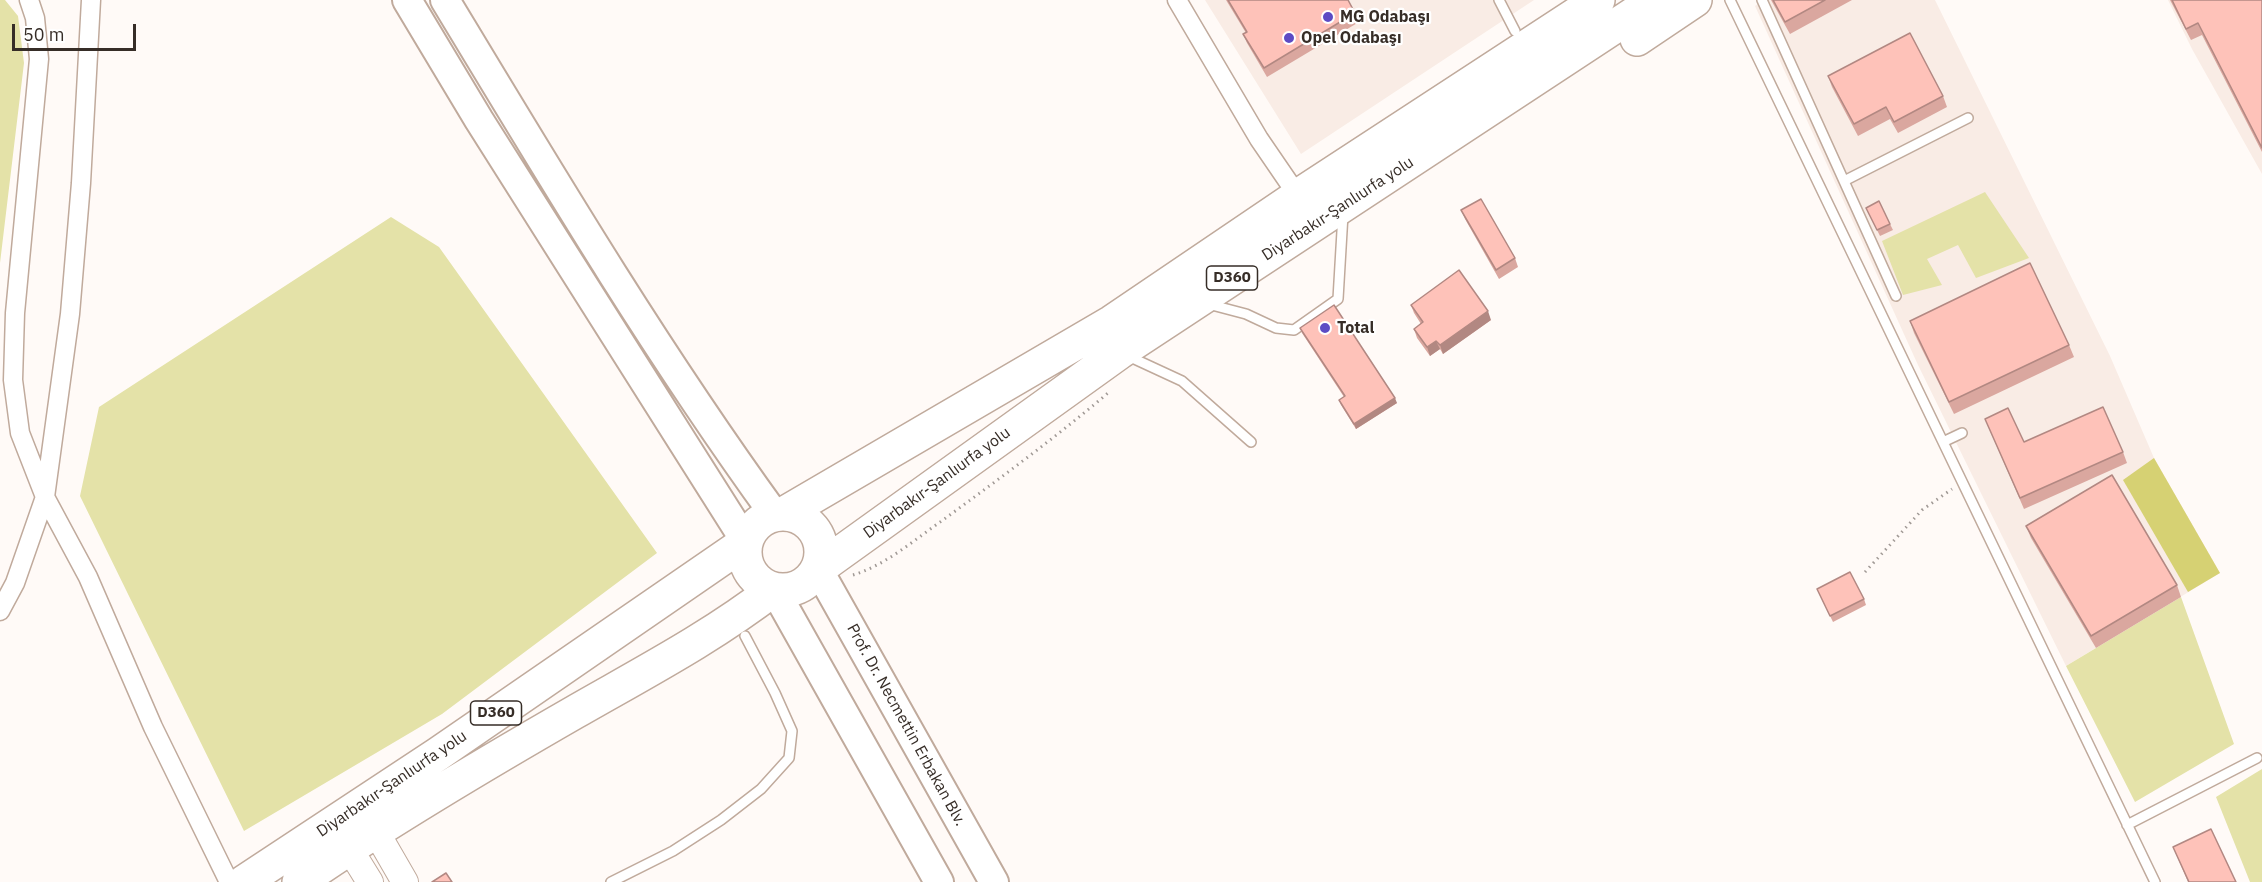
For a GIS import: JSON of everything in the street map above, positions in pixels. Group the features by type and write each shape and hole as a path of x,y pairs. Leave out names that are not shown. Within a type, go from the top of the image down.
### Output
{"highway":[{"path":"1298,196 1397,115 1561,0"},
{"name":"Diyarbakır-Şanlıurfa yolu","path":"779,514 1112,322 1298,196 1598,0"},
{"name":"Diyarbakır-Şanlıurfa yolu","path":"832,573 1120,352 1655,0"},
{"path":"1351,199 1421,174 1695,0"},
{"name":"D360","path":"746,542 756,525 779,514"},
{"path":"779,514 796,515 814,527 832,573"},
{"path":"746,542 747,566 753,576 774,590"},
{"name":"Diyarbakır-Şanlıurfa yolu","path":"244,882 438,754 746,542"},
{"name":"D360","path":"774,590 787,591 832,573"},
{"name":"Diyarbakır-Şanlıurfa yolu","path":"299,882 362,839 707,636 774,590"}],"main road":[{"path":"407,0 479,120 746,542"},
{"path":"446,0 536,151 730,453 779,514"},
{"name":"Prof. Dr. Necmettin Erbakan Blv.","path":"832,573 994,882"},
{"path":"774,590 939,882"}],"street":[{"path":"29,0 35,18 39,59 15,313 13,380 20,434 45,497 88,578 153,727 229,882"},
{"path":"0,611 15,583 45,497 70,314 81,183 91,0"},
{"path":"1177,0 1259,138 1298,196"},
{"path":"362,839 370,882"},
{"path":"362,839 405,882"}],"lane":[{"path":"1499,0 1515,31"},
{"path":"1730,0 1945,441 2155,882"},
{"path":"1762,0 1896,296"},
{"path":"1844,181 1968,118"},
{"path":"1197,301 1246,314 1276,328 1294,330 1338,299 1351,199"},
{"path":"1120,352 1182,381 1251,442"},
{"path":"1945,441 1962,433"},
{"path":"610,882 673,851 721,820 762,789 789,758 792,731 776,693 745,636"},
{"path":"2127,825 2257,758"}],"path":[{"path":"832,573 870,570 1004,475 1110,391"},
{"path":"1864,572 1922,510 1963,482"}],"shaded area":[{"path":"0,0 5,0 18,16 24,63 0,263"},
{"path":"1205,0 1534,0 1301,154"},
{"path":"1764,0 1935,0 2110,356 2154,458 2220,573 2066,666 1918,365 1755,6"},
{"path":"2168,0 2262,0 2262,174 2192,49"},
{"path":"1985,192 2029,258 1976,278 1958,245 1927,259 1942,285 1903,295 1882,241"},
{"path":"391,217 439,247 657,553 442,714 244,831 80,496 99,407"},
{"path":"2154,458 2220,573 2188,592 2123,480"},
{"path":"2181,597 2234,744 2135,802 2066,666"},
{"path":"2262,769 2262,882 2250,882 2216,797"}],"building":[{"path":"1228,0 1348,0 1355,13 1264,68 1243,34 1247,32"},
{"path":"1773,0 1825,0 1785,22"},
{"path":"2172,0 2262,0 2262,148 2198,23 2186,29"},
{"path":"1910,33 1943,96 1894,122 1886,107 1854,124 1828,76"},
{"path":"1481,199 1515,258 1496,270 1461,210"},
{"path":"1879,201 1890,224 1877,230 1866,208"},
{"path":"2030,263 2069,345 1949,402 1910,321"},
{"path":"1459,270 1488,311 1440,345 1436,341 1427,347 1414,329 1423,322 1411,305"},
{"path":"1334,305 1395,398 1354,424 1339,400 1345,396 1300,328"},
{"path":"2103,407 2123,452 2020,498 1985,419 2008,408 2024,442"},
{"path":"2112,475 2177,585 2091,636 2026,526"},
{"path":"1850,572 1864,599 1830,616 1817,589"},
{"path":"2211,829 2236,882 2189,882 2173,847"},
{"path":"446,873 452,882 432,882"}],"place":[{"name":"MG Odabaşı","path":"1328,17"},
{"name":"Opel Odabaşı","path":"1289,38"},
{"name":"Total","path":"1325,328"}]}
